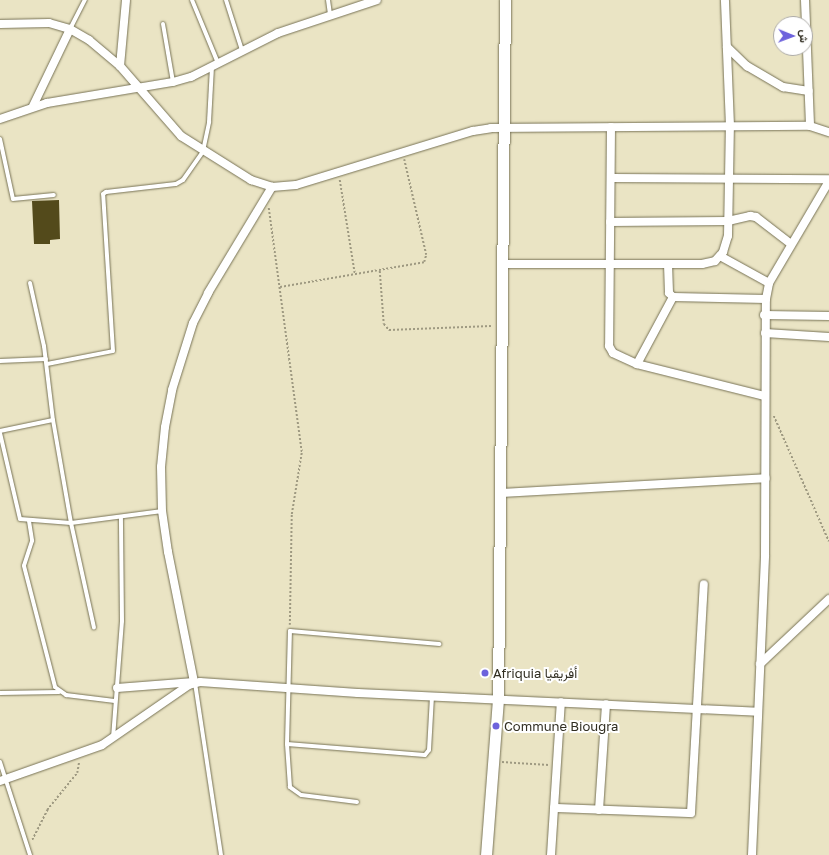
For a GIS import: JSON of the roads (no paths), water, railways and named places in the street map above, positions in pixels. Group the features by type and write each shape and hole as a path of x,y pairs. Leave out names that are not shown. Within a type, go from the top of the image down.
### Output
{"main road":[{"path":"486,855 495,761 498,699 501,493 501,264 505,0"}],"street":[{"path":"120,66 126,0"},
{"path":"0,118 33,106 173,82 215,64 242,50 330,15 377,0"},
{"path":"501,264 702,264 716,261 720,256 728,236 730,126 726,0"},
{"path":"805,0 810,126"},
{"path":"0,24 49,23 70,29 89,40 120,66 169,125 204,151 269,191 296,185 473,131 503,128 810,126 829,132"},
{"path":"33,106 70,29"},
{"path":"727,47 747,66 783,87 809,91"},
{"path":"611,127 612,178 608,264 609,346 613,353 637,364 764,396"},
{"path":"612,178 829,180 769,283 764,314 766,478 752,855"},
{"path":"194,682 168,552 162,511 161,467 166,427 183,351 208,293 269,191"},
{"path":"610,222 728,221 756,217 791,244"},
{"path":"720,256 769,283"},
{"path":"668,264 669,293 673,297 766,299"},
{"path":"637,364 673,297"},
{"path":"764,314 829,316"},
{"path":"765,333 829,337"},
{"path":"501,493 766,478"},
{"path":"554,808 691,813 704,584"},
{"path":"760,664 829,599"},
{"path":"3,780 80,755 113,739 194,682"},
{"path":"117,688 194,682 432,696 758,712"},
{"path":"551,855 561,702"},
{"path":"599,810 606,704"}],"lane":[{"path":"70,29 85,0"},
{"path":"47,364 113,351 104,193 179,183 204,151 209,122 215,64 192,0"},
{"path":"226,0 242,50"},
{"path":"328,0 330,15"},
{"path":"163,24 173,82"},
{"path":"0,139 13,198 54,195"},
{"path":"30,284 46,358 53,420 72,523 94,628"},
{"path":"0,361 46,358"},
{"path":"53,420 0,432 19,517 29,521 72,523 162,511"},
{"path":"113,739 122,606 121,517"},
{"path":"29,521 32,541 25,570 55,687 59,692"},
{"path":"357,802 294,792 288,780 286,744 290,631 438,644"},
{"path":"194,682 221,855"},
{"path":"0,693 59,692 115,701"},
{"path":"286,744 427,755 432,696"},
{"path":"0,762 3,780 29,853"}],"place":[{"name":"Afriquia أفريقيا","path":"485,673"},
{"name":"Commune Biougra","path":"496,726"}]}
